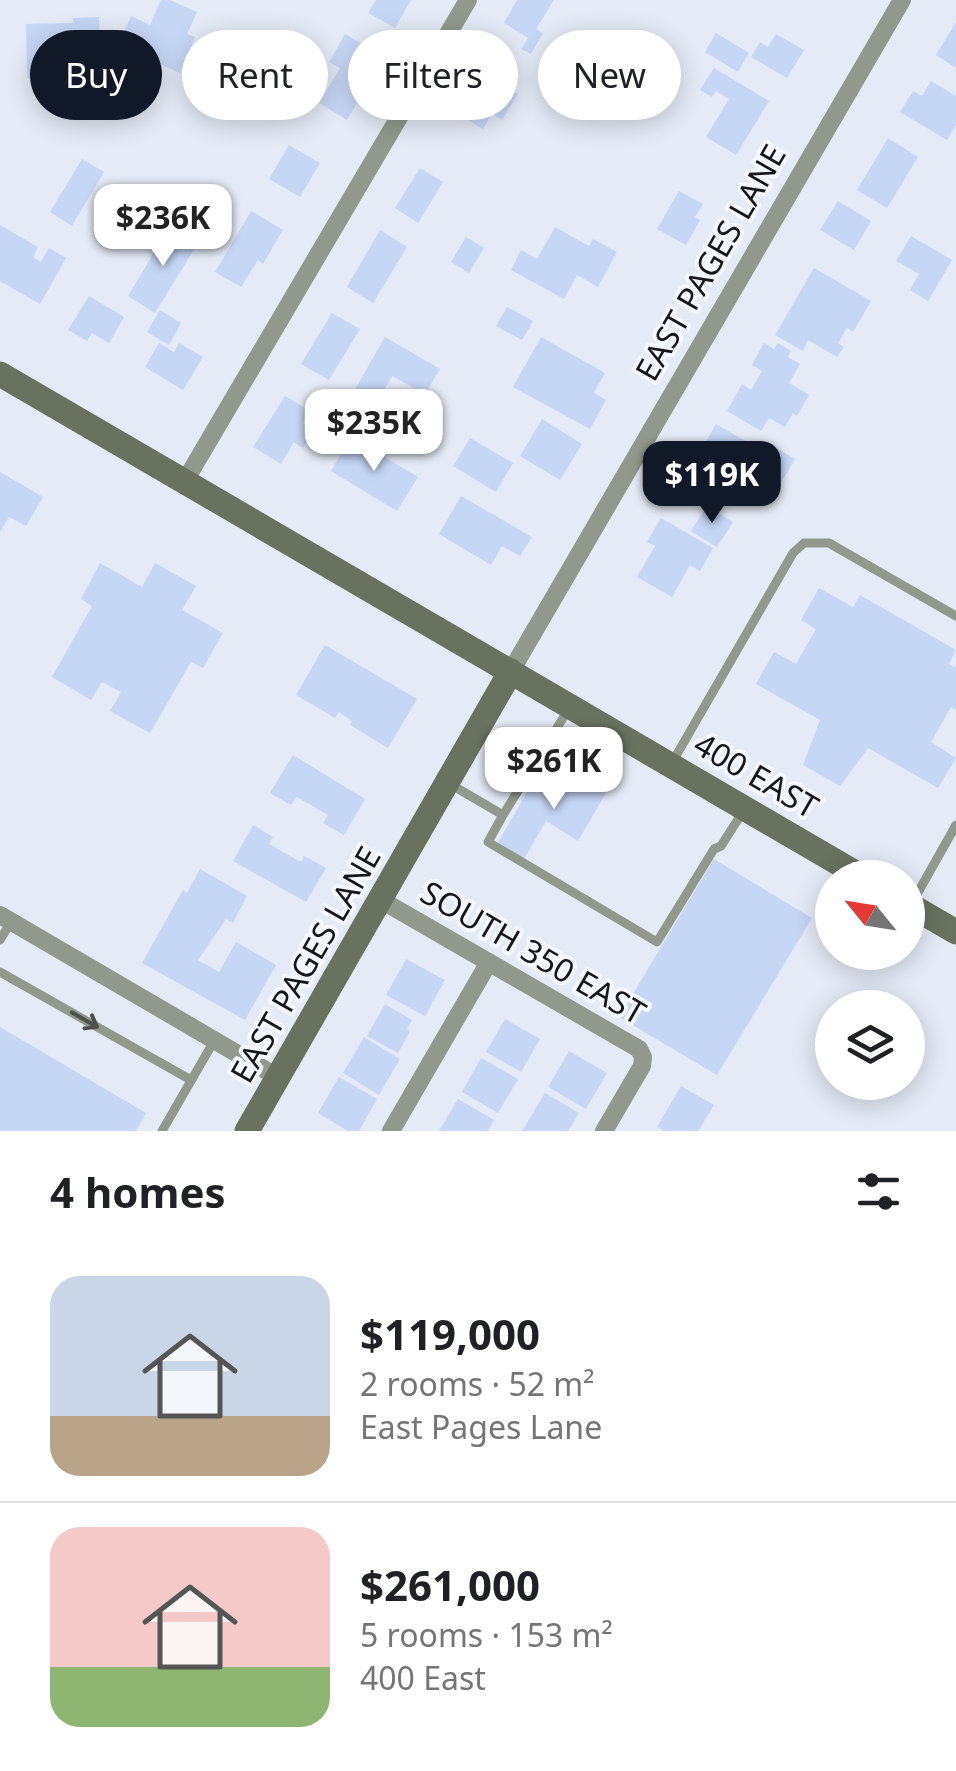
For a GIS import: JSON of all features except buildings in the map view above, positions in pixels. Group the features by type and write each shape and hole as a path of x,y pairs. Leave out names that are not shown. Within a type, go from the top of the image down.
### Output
{"main road":[{"name":"400 EAST","path":"0,374 834,860"},
{"name":"EAST PAGES LANE","path":"247,1131 511,671"},
{"path":"925,914 956,932"}],"street":[{"path":"185,482 468,0"},
{"name":"EAST PAGES LANE","path":"511,671 902,0"},
{"name":"SOUTH 350 EAST","path":"381,900 639,1049 644,1057 642,1066 604,1131"},
{"path":"5,918 280,1078"},
{"path":"391,1131 489,962"}],"lane":[{"path":"671,764 793,552 804,542 828,544 956,616"},
{"path":"570,705 488,842 657,942 714,849 721,846 746,807"},
{"path":"447,783 503,814"},
{"path":"925,877 956,825"},
{"path":"0,940 5,918"},
{"path":"0,972 191,1080"},
{"path":"162,1131 214,1040"}]}
